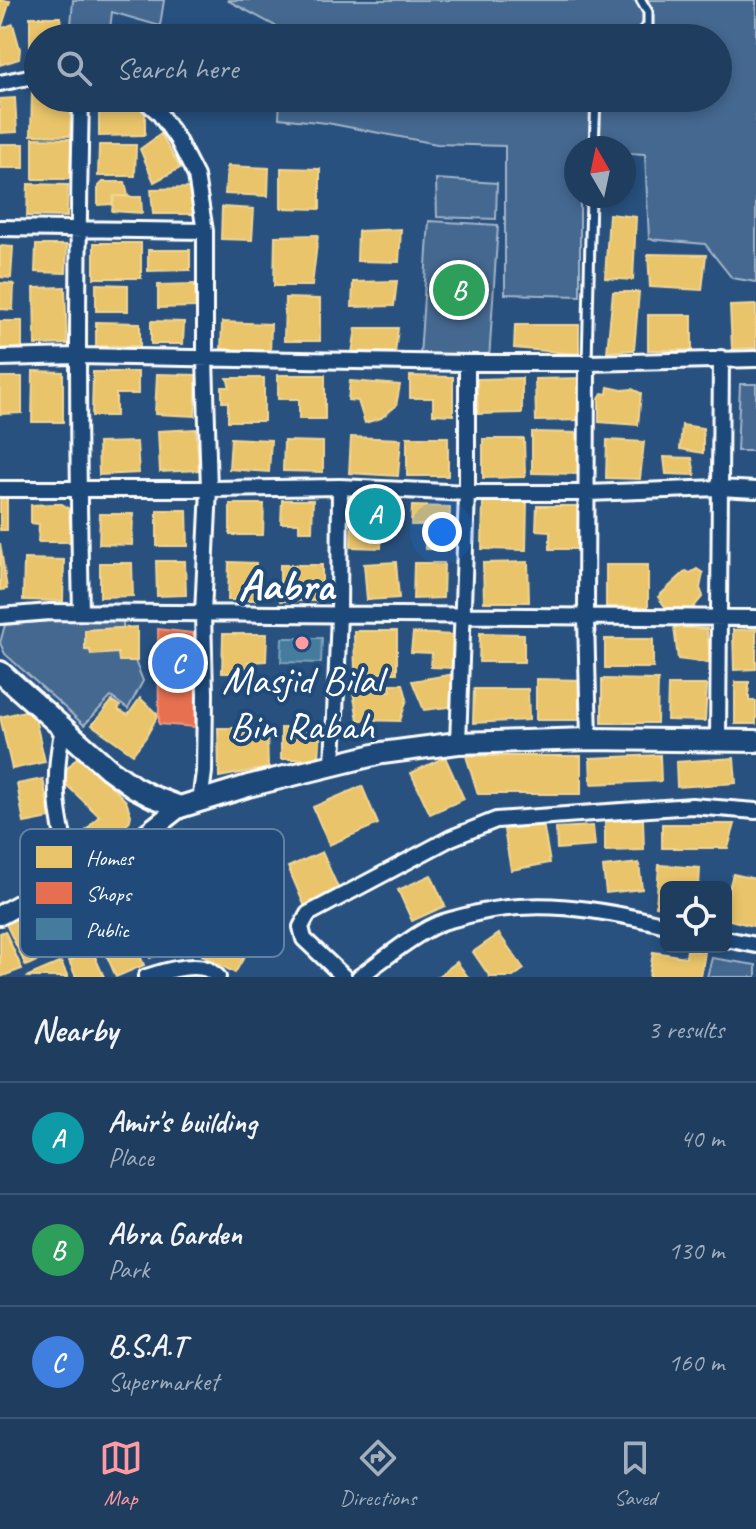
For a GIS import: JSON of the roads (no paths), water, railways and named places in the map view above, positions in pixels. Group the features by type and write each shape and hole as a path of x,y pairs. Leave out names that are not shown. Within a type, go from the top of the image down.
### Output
{"main road":[{"path":"0,672 109,769 134,787 151,796 190,804 248,786 382,753 458,743 589,739 756,741"}],"street":[{"path":"0,83 24,78"},
{"path":"81,112 77,356 81,612"},
{"path":"154,829 190,804 204,772 203,613 209,489 205,231 196,176 177,139 158,112"},
{"path":"0,228 205,231"},
{"path":"0,358 77,356 467,363 756,359"},
{"path":"718,740 721,358"},
{"path":"458,743 467,493 467,363"},
{"path":"587,363 589,739"},
{"path":"0,489 340,487 467,493 756,490"},
{"path":"333,765 340,487"},
{"path":"0,616 81,612 756,618"},
{"path":"60,829 57,754 63,728"},
{"path":"344,977 304,939 301,927 308,914 451,838 496,820 692,806 756,811"},
{"path":"0,915 20,904"},
{"path":"359,977 436,924 485,910 567,906 660,924"},
{"path":"732,940 756,945"},
{"path":"146,977 172,969 196,968 208,969 218,977"}],"lane":[{"path":"641,0 648,12 648,24"},
{"path":"594,136 595,112"},
{"path":"587,363 591,208"}],"place":[{"name":"Abra Garden","path":"459,290"},
{"name":"Amir's building","path":"375,514"},
{"name":"Masjid Bilal Bin Rabah","path":"302,643"},
{"name":"B.S.A.T","path":"178,663"}],"district":[{"name":"Aabra","path":"286,585"}]}
